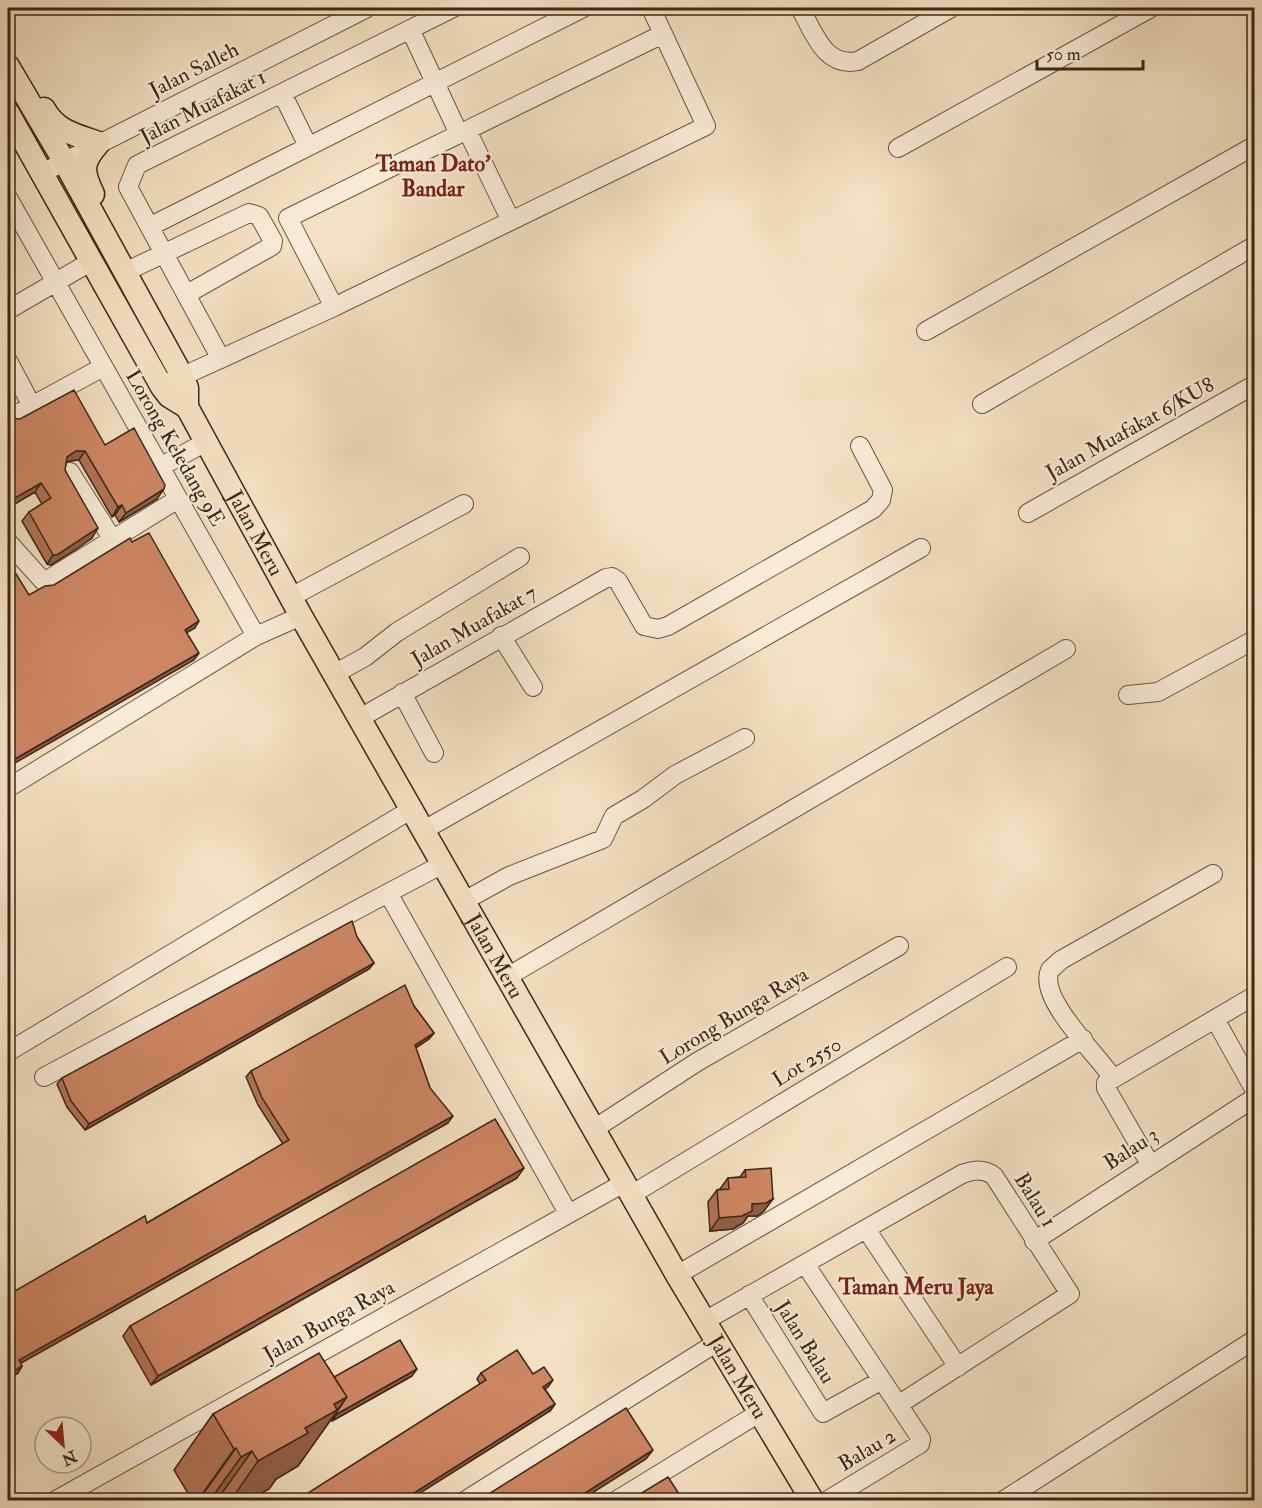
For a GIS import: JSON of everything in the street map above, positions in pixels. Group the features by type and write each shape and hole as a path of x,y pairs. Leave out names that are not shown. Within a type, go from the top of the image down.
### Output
{"main road":[{"path":"9,69 34,93 51,122 73,134 99,143 86,157 84,175 108,224 111,247"},
{"name":"Jalan Meru","path":"9,69 64,161 182,376 187,388 187,407 296,607 703,1322 812,1500"},
{"name":"Jalan Meru","path":"8,113 162,387 169,396 187,407"}],"street":[{"name":"Jalan Salleh","path":"42,173 367,8"},
{"name":"Jalan Muafakat 1","path":"220,358 128,187 137,165 453,8"},
{"path":"151,226 583,8"},
{"path":"162,387 220,358 334,307 706,126 651,8"},
{"path":"800,8 824,51 832,59 846,64 858,61 924,14 951,8"},
{"path":"898,148 1151,8"},
{"path":"410,29 434,82 511,221"},
{"path":"334,307 288,218 663,34"},
{"path":"282,93 308,146"},
{"path":"926,332 1254,146"},
{"name":"Lorong Keledang 9E","path":"8,198 256,636"},
{"path":"126,272 249,213 259,216 273,241 268,249 187,294"},
{"path":"982,404 1254,246"},
{"path":"8,310 92,261"},
{"path":"8,361 32,406"},
{"path":"8,419 103,367"},
{"name":"Jalan Muafakat 6/KU8","path":"1028,513 1254,385"},
{"path":"160,467 206,442"},
{"name":"Jalan Muafakat 7","path":"360,718 597,581 612,577 618,581 644,626 658,629 668,626 873,508 881,500 883,490 860,446"},
{"path":"70,472 113,540"},
{"path":"8,542 44,582 178,499"},
{"path":"8,788 256,636 296,607 464,504"},
{"path":"424,830 921,548"},
{"path":"334,674 365,657 397,632 520,557"},
{"path":"501,636 533,687"},
{"path":"1128,695 1158,692 1254,640"},
{"path":"507,977 1066,649"},
{"path":"402,693 434,753"},
{"path":"464,901 509,876 603,839 614,816 643,799 675,774 745,738"},
{"path":"8,1052 412,810"},
{"path":"44,1077 443,864"},
{"path":"1112,1077 1066,1020 1048,984 1048,974 1054,964 1213,874"},
{"path":"388,893 568,1213"},
{"name":"Lorong Bunga Raya","path":"594,1129 697,1062 899,946"},
{"name":"Lot 2550","path":"628,1189 1007,967"},
{"path":"1150,1164 1106,1088 1106,1083 1112,1077 1254,996"},
{"path":"1215,1019 1254,1089"},
{"path":"677,1275 1083,1039"},
{"name":"Balau 3","path":"1034,1241 1254,1098"},
{"name":"Balau 1","path":"703,1322 962,1174 974,1170 987,1171 994,1176 1070,1294 898,1405"},
{"name":"Jalan Bunga Raya","path":"56,1500 568,1213 628,1189"},
{"path":"866,1228 958,1366"},
{"path":"805,1264 898,1405"},
{"name":"Jalan Balau","path":"749,1295 823,1413 882,1380"},
{"path":"1004,1500 1254,1340"},
{"path":"466,1500 716,1343"},
{"name":"Balau 2","path":"828,1500 920,1444 921,1438 898,1405"},
{"path":"617,1500 759,1413"}],"building":[{"path":"74,390 105,445 134,428 165,485 164,489 126,513 122,505 118,507 85,451 76,451 67,457 65,470 98,528 57,555 53,555 29,512 51,498 41,483 8,502 8,418 20,419"},
{"path":"149,533 199,621 185,630 199,653 8,763 8,561 29,595 45,586 54,585 130,538 132,542"},
{"path":"352,921 357,937 374,963 89,1124 71,1101 62,1078"},
{"path":"405,985 414,1006 434,1033 415,1045 430,1088 453,1116 19,1360 22,1366 8,1375 8,1295 145,1216 147,1223 289,1140 262,1098 251,1071"},
{"path":"495,1119 524,1168 158,1376 130,1326"},
{"path":"771,1168 773,1199 766,1203 752,1204 752,1211 742,1216 719,1218 717,1190 729,1189 728,1178 746,1177 745,1170"},
{"path":"400,1340 417,1369 337,1414 347,1397 334,1377"},
{"path":"517,1350 533,1374 544,1367 553,1380 543,1387 555,1404 403,1500 297,1500 486,1380 481,1373"},
{"path":"319,1353 347,1397 334,1404 337,1410 305,1428 308,1433 258,1461 252,1451 241,1457 213,1414"},
{"path":"626,1408 653,1450 574,1500 479,1500"},
{"path":"668,1477 683,1500 630,1500"}],"district":[{"name":"Taman Dato' Bandar","path":"433,176"},
{"name":"Taman Meru Jaya","path":"916,1287"}]}
